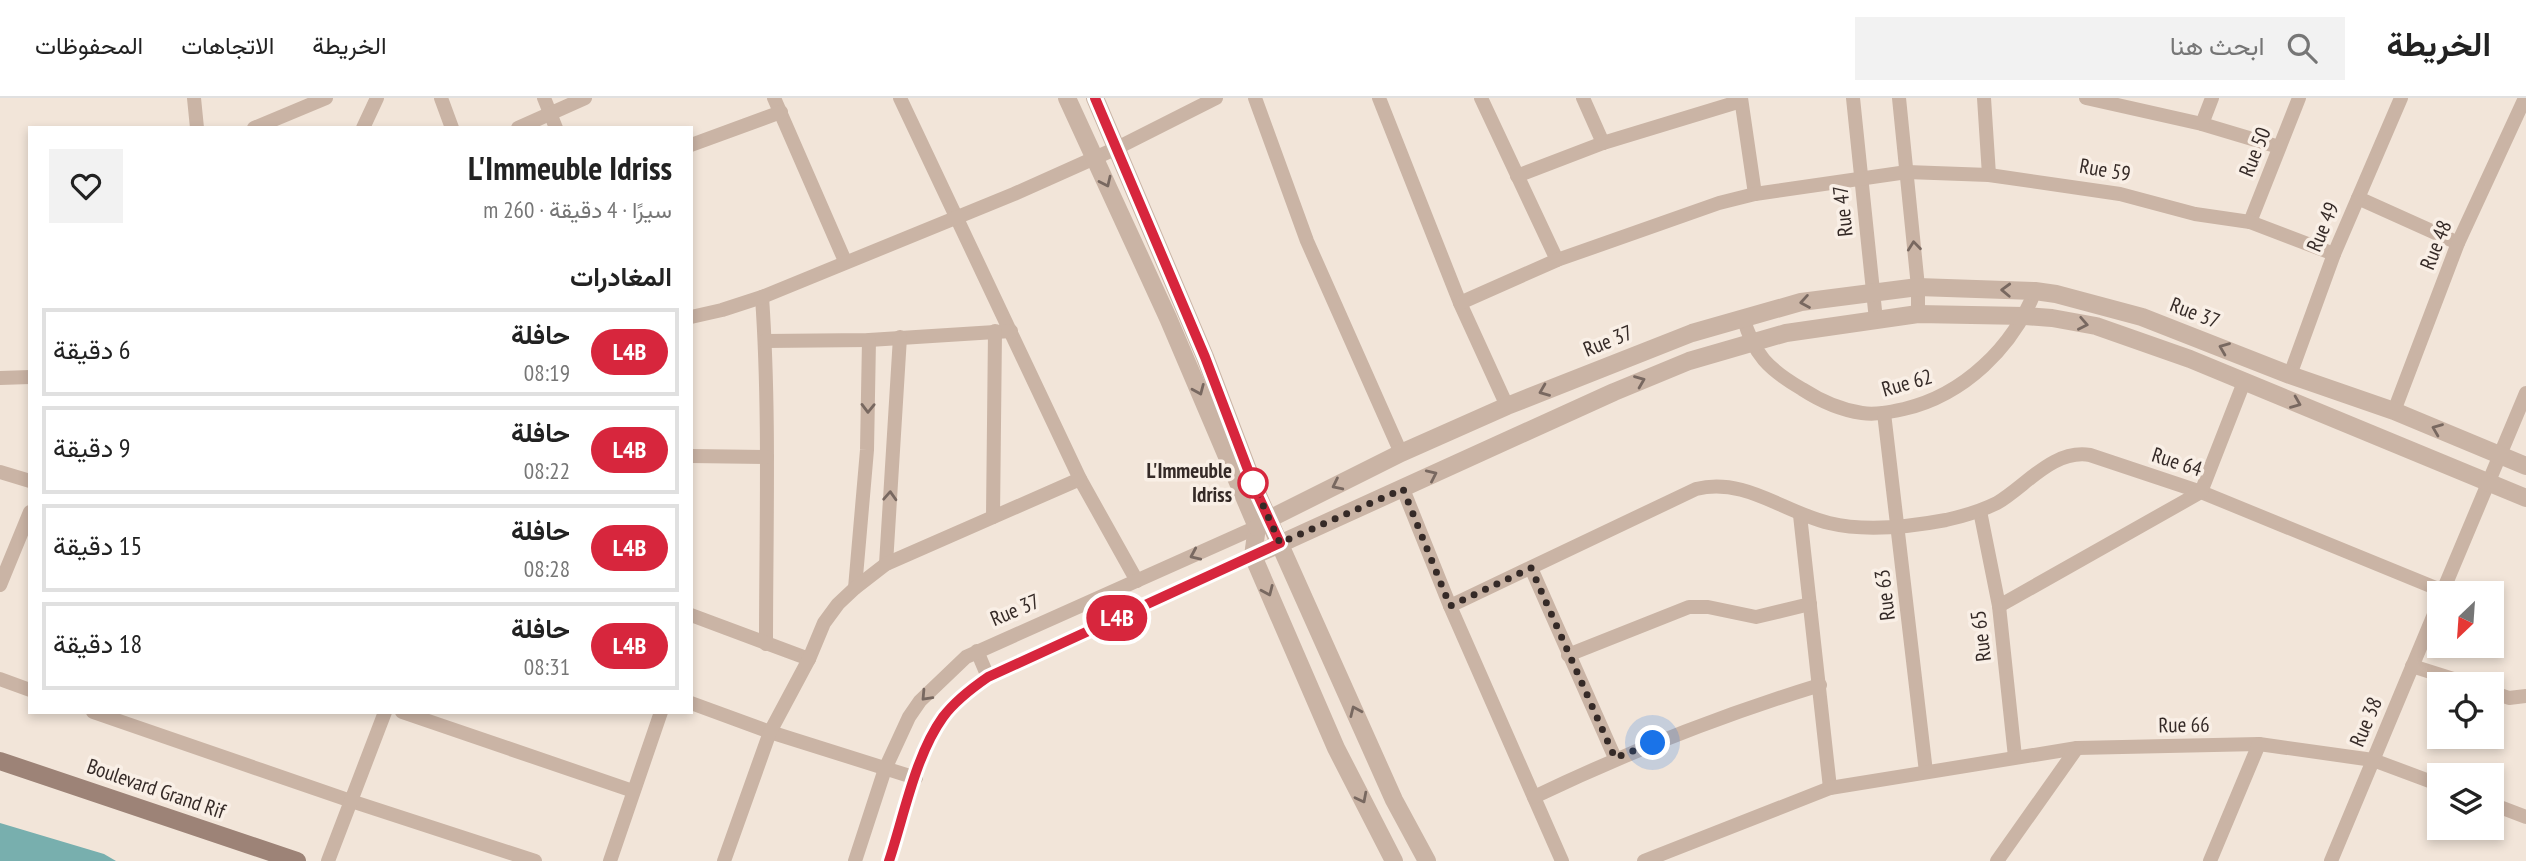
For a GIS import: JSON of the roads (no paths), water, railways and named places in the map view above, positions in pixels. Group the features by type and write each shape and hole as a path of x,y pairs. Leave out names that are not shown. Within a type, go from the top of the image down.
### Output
{"main road":[{"name":"Boulevard Grand Rif","path":"0,761 297,861"}],"street":[{"path":"194,98 197,126"},
{"path":"259,126 326,98"},
{"path":"364,126 377,98"},
{"path":"441,98 451,126"},
{"path":"544,98 554,121"},
{"path":"529,126 554,121 585,98"},
{"path":"774,98 845,261"},
{"path":"900,98 1080,479 1137,581"},
{"path":"1067,98 1263,523 1280,543 1394,800 1427,861"},
{"path":"1095,98 1205,357 1263,523 1252,556 1336,748 1394,861"},
{"path":"693,317 762,297 955,218 1117,148 1216,98"},
{"path":"1255,98 1307,241 1401,453"},
{"path":"1379,98 1460,303 1507,406"},
{"path":"1481,98 1557,260"},
{"path":"1583,98 1603,143"},
{"name":"Rue 47","path":"1853,98 1875,320"},
{"path":"1899,98 1918,287 1918,314"},
{"path":"1984,98 1989,175"},
{"path":"2086,98 2202,124 2279,147"},
{"path":"2202,124 2212,98"},
{"name":"Rue 50","path":"2250,222 2300,98"},
{"name":"Rue 49","path":"2290,375 2334,254 2401,98"},
{"name":"Rue 48","path":"2394,411 2458,243 2525,98"},
{"path":"1517,176 1603,143 1741,99 1755,194"},
{"path":"693,144 781,112"},
{"name":"Rue 59","path":"1460,303 1557,260 1693,211 1755,194 1907,173 1989,175 2120,194 2195,214 2250,222 2334,254"},
{"path":"2358,198 2458,243"},
{"name":"Rue 37","path":"855,861 885,769 909,717 920,701 966,657 1263,523 1401,453 1507,406 1638,353 1743,317 1801,302 1918,287 2056,294 2142,317 2290,375 2394,411 2526,466"},
{"name":"Rue 62","path":"1743,317 1750,342 1760,357 1773,369 1808,393 1845,409 1884,414 1934,401 1952,391 1988,361 2025,316 2035,291"},
{"path":"762,297 767,457 766,644"},
{"path":"889,861 925,750 944,716 973,687 988,677 1614,392 1689,361 1786,333 1918,314 2025,316 2096,326 2190,359 2526,498"},
{"path":"993,517 995,331"},
{"path":"765,341 869,340 1011,331"},
{"path":"886,564 900,337"},
{"path":"855,588 867,450 869,340"},
{"path":"0,378 28,377"},
{"path":"1999,606 2201,492 2245,382"},
{"name":"Rue 38","path":"2448,581 2526,393"},
{"name":"Rue 63","path":"1884,414 1927,772"},
{"path":"867,450 892,451"},
{"name":"Rue 64","path":"1450,606 1687,493 1711,485 1740,488 1800,515 1851,527 1898,526 1943,520 1980,511 2016,491 2057,461 2077,454 2090,455 2201,492 2427,589"},
{"path":"693,456 767,457"},
{"path":"0,472 28,480"},
{"path":"724,861 770,732 809,659 824,623 855,588 886,564 1080,479"},
{"path":"1403,489 1450,606 1562,861"},
{"name":"Rue 65","path":"1980,511 1999,606 2015,757"},
{"path":"1800,515 1830,788"},
{"path":"0,585 28,517"},
{"path":"1531,568 1615,758"},
{"path":"1568,655 1689,607 1708,607 1756,617 1810,604"},
{"path":"693,616 809,659"},
{"name":"Rue 38","path":"2331,861 2427,630"},
{"path":"977,651 988,677"},
{"path":"2412,666 2431,672"},
{"path":"0,679 28,689"},
{"path":"1534,797 1615,758 1722,716 1819,685"},
{"path":"2504,696 2526,696"},
{"path":"693,704 770,732 916,778"},
{"path":"99,714 535,861"},
{"path":"328,861 384,714"},
{"path":"408,714 633,791"},
{"path":"610,861 660,714"},
{"path":"2210,861 2259,744"},
{"name":"Rue 66","path":"1644,861 1664,857 1830,788 2077,748 2259,744 2373,760 2427,780"},
{"path":"1997,861 2077,748"},
{"path":"2504,809 2526,817"}],"water":[{"path":"0,823 104,854 116,861 0,861"}],"place":[{"name":"L'Immeuble Idriss","path":"1253,483"}]}
